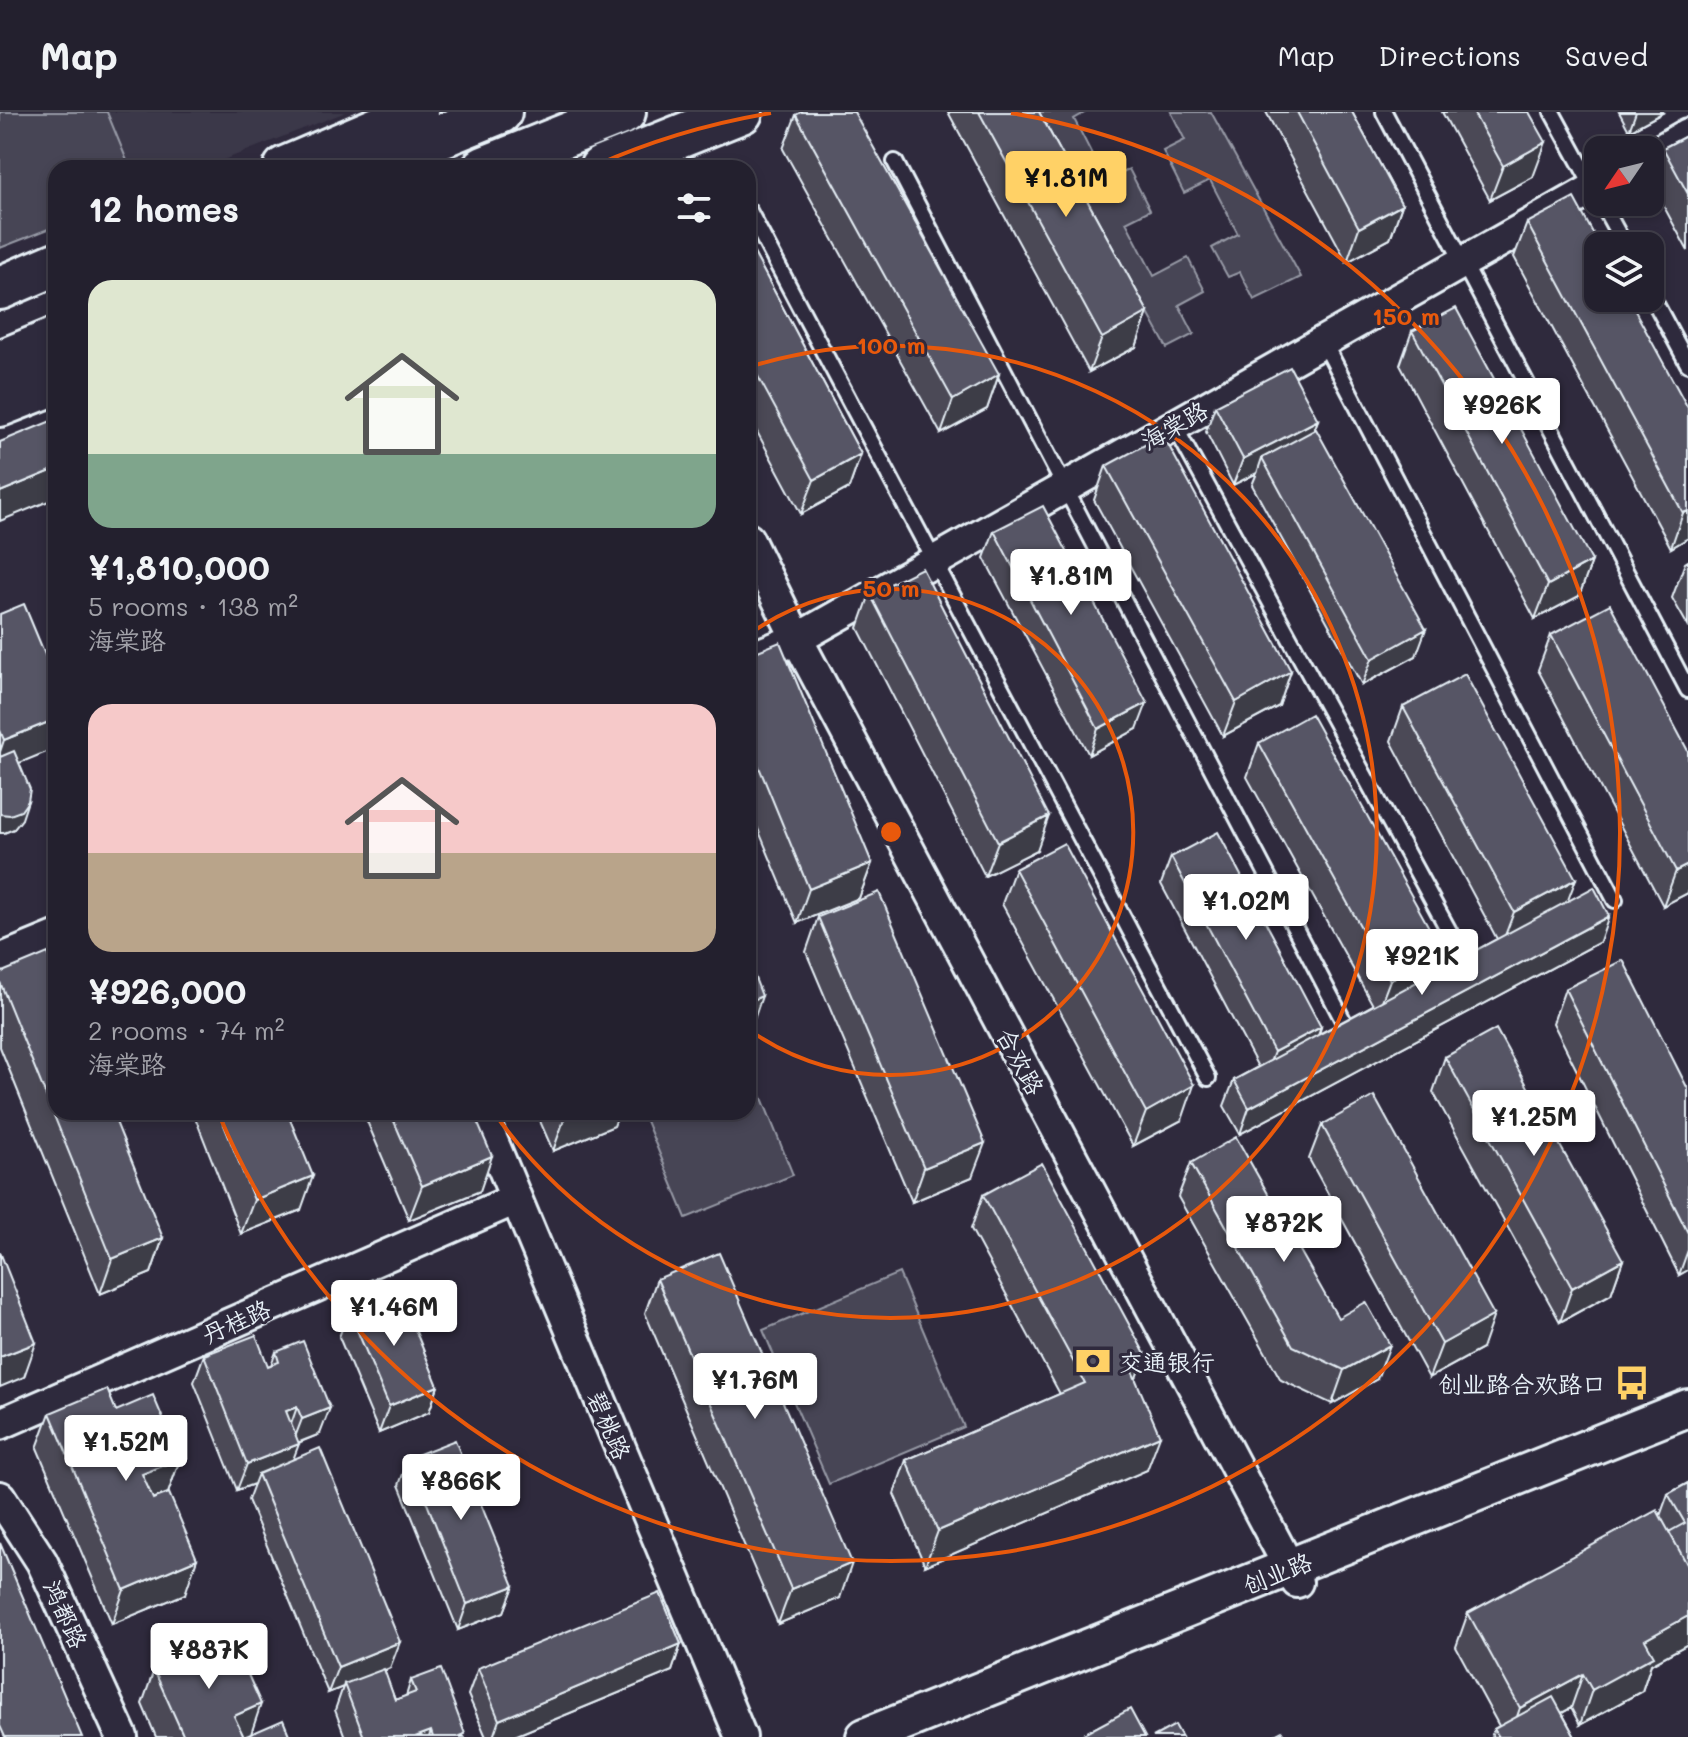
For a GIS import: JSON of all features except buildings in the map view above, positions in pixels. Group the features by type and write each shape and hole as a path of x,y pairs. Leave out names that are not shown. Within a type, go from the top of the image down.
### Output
{"main road":[{"path":"304,160 417,112"},
{"path":"382,160 500,112"},
{"path":"504,160 624,112"},
{"path":"621,160 741,112"},
{"path":"0,288 48,267"},
{"path":"0,316 48,296"},
{"path":"0,362 48,342"},
{"path":"0,405 48,386"}],"street":[{"path":"1664,148 1688,134"},
{"name":"海棠路","path":"756,656 797,639 1323,341 1584,200"},
{"name":"合欢路","path":"756,555 797,639 1293,1575"},
{"path":"0,960 48,940"},
{"name":"碧桃路","path":"483,1120 741,1737"},
{"name":"丹桂路","path":"0,1424 516,1199"},
{"name":"创业路","path":"909,1737 1688,1408"},
{"name":"创业路","path":"865,1737 1688,1426"},
{"name":"鸿都路","path":"0,1497 42,1562 122,1737"}],"lane":[{"path":"1384,112 1688,690"},
{"path":"1552,112 1584,168"},
{"path":"895,162 1345,1024"},
{"path":"756,224 1208,1078"},
{"path":"1660,312 1688,364"},
{"path":"1323,341 1615,900"},
{"path":"1174,425 1468,966"}],"shaded area":[{"path":"0,112 107,112 127,160 48,160 48,229 0,248"},
{"path":"107,112 346,112 223,160 127,160"},
{"path":"1038,112 1086,112 1074,119 1105,180 1129,169 1150,210 1126,222 1154,276 1188,258 1205,291 1179,305 1194,334 1167,348"},
{"path":"1171,112 1211,112 1301,277 1254,300 1240,272 1228,277 1212,248 1238,234 1210,180 1184,193 1163,151 1185,140"},
{"path":"756,1083 793,1175 686,1218 646,1120 756,1120"},
{"path":"899,1273 964,1427 829,1484 763,1330"}],"place":[{"name":"交通银行","path":"1093,1361"},
{"name":"创业路合欢路口","path":"1632,1383"}]}
